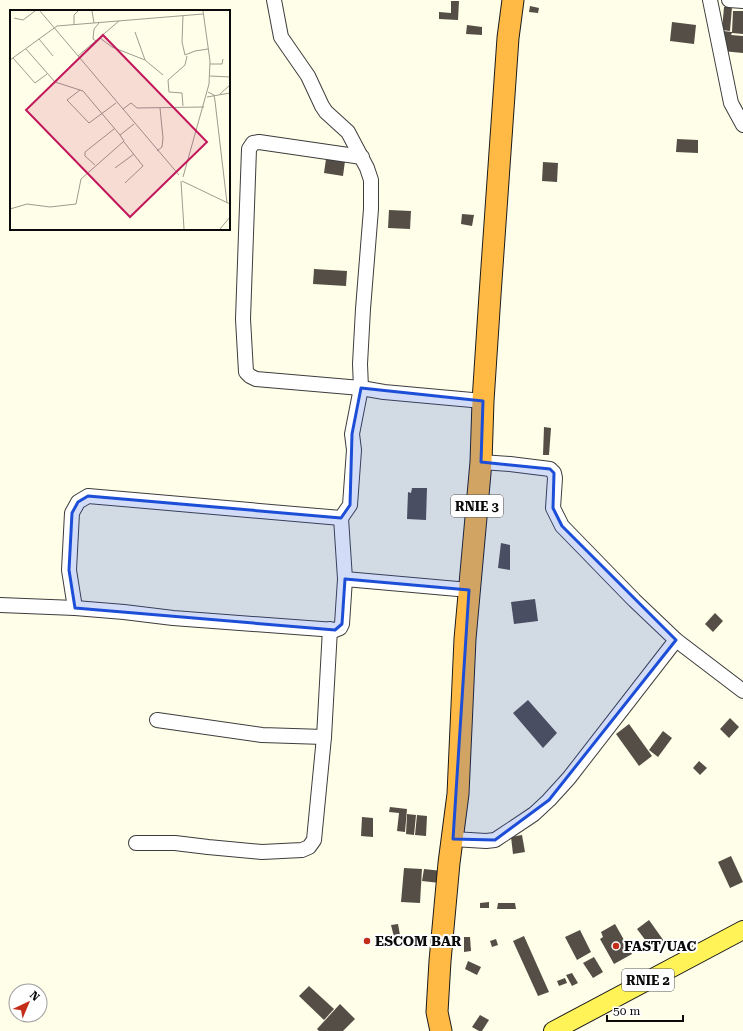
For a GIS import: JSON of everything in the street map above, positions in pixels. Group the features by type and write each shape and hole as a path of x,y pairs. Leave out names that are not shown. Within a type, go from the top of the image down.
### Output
{"highway":[{"name":"RNIE 3","path":"428,1031 439,1022 440,961 449,863 458,794 465,639 481,462 483,401 508,38 513,0"}],"main road":[{"name":"RNIE 2","path":"553,1031 743,930"}],"street":[{"path":"0,605 76,608 173,618 335,630 340,628 342,624 345,579 341,518 350,505 354,450 352,434 361,388 360,364 371,209 371,180 362,157 348,132 326,112 301,64 285,45 281,37 274,0"},
{"path":"710,0 730,103 743,125"},
{"path":"729,0 743,1"},
{"path":"362,157 259,142 253,143 249,149 243,319 246,372 256,380 361,388 384,392 483,401"},
{"path":"481,462 510,464 550,470 554,473 553,508 562,526 634,600 676,640 743,691"},
{"path":"76,608 68,570 72,514 78,502 88,496 341,518"},
{"path":"345,579 470,590"},
{"path":"136,843 175,843 262,852 302,850 309,847 314,840 324,737 330,629"},
{"path":"453,839 486,841 495,840 534,814 569,778 676,640"},
{"path":"157,720 262,735 324,737"}],"highlighted area":[{"path":"361,388 483,401 481,462 550,469 554,473 553,508 562,526 676,640 549,800 495,840 453,839 469,590 345,579 342,624 335,630 75,608 69,570 72,513 78,502 88,496 341,518 350,505 352,434"}],"building":[{"path":"451,1 459,1 458,20 439,19 439,12 451,13"},
{"path":"530,6 539,8 538,13 529,12"},
{"path":"724,7 732,7 730,31 722,30"},
{"path":"733,11 743,11 743,34 732,33 731,35 743,36 743,53 722,51 723,31 732,32"},
{"path":"672,22 696,25 694,44 670,41"},
{"path":"467,25 482,27 482,35 466,34"},
{"path":"677,139 698,140 698,153 676,152"},
{"path":"326,159 345,161 343,176 324,173"},
{"path":"543,162 558,163 557,182 542,181"},
{"path":"389,210 411,211 410,229 388,228"},
{"path":"462,214 474,215 472,226 461,224"},
{"path":"314,269 347,271 346,286 313,284"},
{"path":"544,427 551,428 549,455 543,455"},
{"path":"412,488 427,488 426,520 407,519 408,492 411,493"},
{"path":"501,543 510,545 510,570 498,568"},
{"path":"535,599 538,621 514,624 511,602"},
{"path":"715,613 723,621 713,632 705,624"},
{"path":"528,700 557,733 543,748 513,713"},
{"path":"730,718 739,727 729,738 720,729"},
{"path":"629,724 652,756 639,766 616,734"},
{"path":"663,731 672,738 658,757 649,750"},
{"path":"699,761 707,768 700,775 693,768"},
{"path":"390,807 407,809 405,832 397,831 399,813 389,812"},
{"path":"407,814 416,815 414,835 406,834"},
{"path":"417,815 427,816 426,836 415,835"},
{"path":"362,817 373,818 373,837 361,836"},
{"path":"522,835 525,852 513,854 511,837"},
{"path":"731,856 743,882 730,888 718,862"},
{"path":"404,868 422,869 420,903 401,902"},
{"path":"424,869 442,871 440,883 422,881"},
{"path":"489,902 489,908 480,908 480,903"},
{"path":"498,903 515,903 516,909 497,909"},
{"path":"649,920 664,941 652,949 637,929"},
{"path":"398,924 400,935 394,937 391,925"},
{"name":"FAST/UAC","path":"615,924 632,954 614,964 600,939 603,937 601,932"},
{"path":"580,930 591,952 577,960 565,937"},
{"path":"524,936 549,992 538,996 513,941"},
{"path":"464,937 470,937 471,951 464,952"},
{"path":"496,939 498,945 492,947 490,941"},
{"path":"594,957 603,972 593,978 583,963"},
{"path":"468,961 481,967 477,975 465,969"},
{"path":"572,973 578,983 572,986 566,975"},
{"path":"565,978 567,983 559,986 557,981"},
{"path":"309,986 334,1009 324,1020 299,996"},
{"path":"340,1004 355,1019 343,1031 319,1031 317,1029"},
{"path":"480,1015 489,1020 482,1031 472,1027"}],"place":[{"name":"ESCOM BAR","path":"367,941"},
{"name":"FAST/UAC","path":"616,946"}]}
